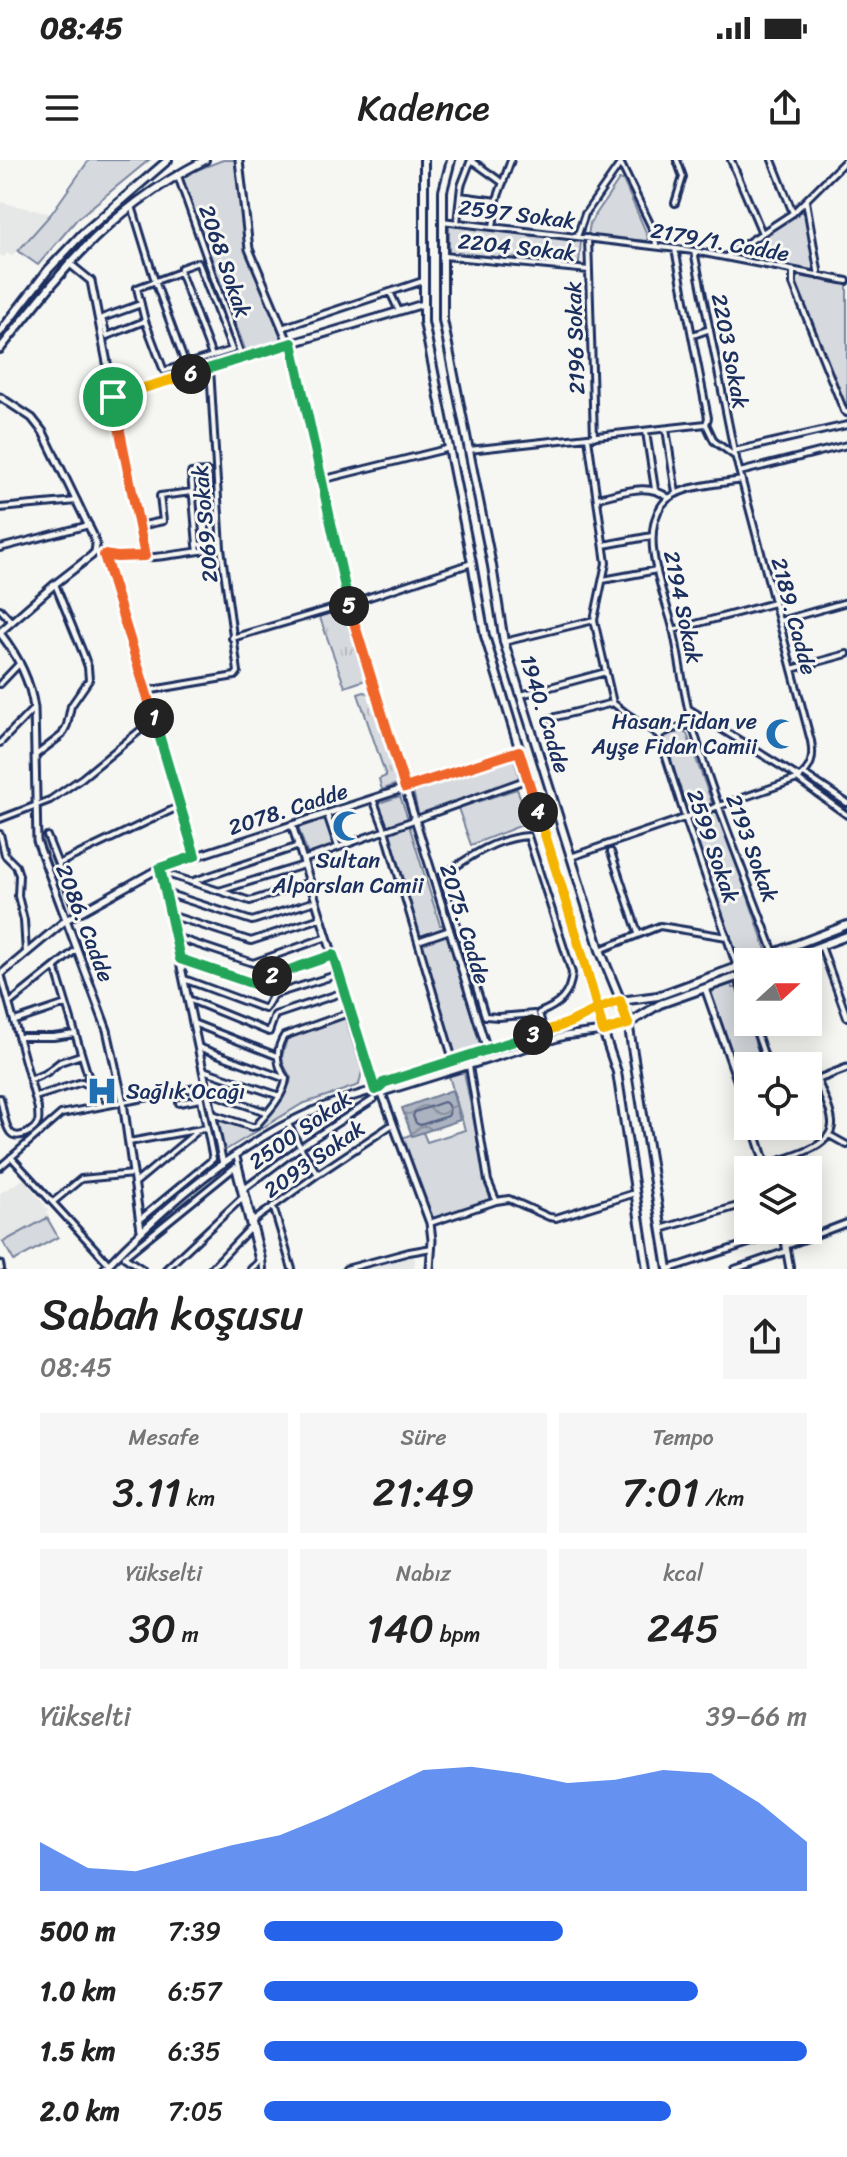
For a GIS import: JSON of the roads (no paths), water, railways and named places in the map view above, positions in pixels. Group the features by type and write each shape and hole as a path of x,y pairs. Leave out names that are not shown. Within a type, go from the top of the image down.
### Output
{"main road":[{"path":"0,332 48,270 81,235 168,160"},
{"name":"1940. Cadde","path":"424,160 423,304 426,335 488,651 617,1072 647,1269"},
{"name":"1940. Cadde","path":"451,160 443,191 443,320 504,642 600,950 628,1024 668,1269"},
{"path":"0,349 94,239 132,206 200,161"},
{"path":"787,948 847,925"},
{"path":"816,948 847,936"},
{"path":"597,1010 620,1001 658,996 734,968"},
{"path":"603,1031 628,1024 660,1004 734,977"}],"street":[{"name":"2075. Cadde","path":"239,160 249,249 291,344 348,604 487,1050"},
{"path":"457,223 461,186 471,160 503,183"},
{"path":"493,227 497,201 511,160"},
{"path":"675,203 683,177 677,160"},
{"path":"731,160 762,233"},
{"path":"772,160 793,213"},
{"path":"725,257 793,213 846,160"},
{"path":"577,237 585,214 620,162"},
{"path":"620,162 655,234 656,246"},
{"name":"2068 Sokak","path":"177,174 242,358"},
{"path":"460,196 497,201"},
{"path":"806,201 819,276"},
{"path":"132,206 155,281 190,374"},
{"name":"2597 Sokak","path":"442,221 588,238"},
{"name":"2179/1. Cadde","path":"588,238 694,251 847,281"},
{"name":"2196 Sokak","path":"588,238 591,438 606,563 594,620 613,703"},
{"name":"2203 Sokak","path":"675,249 708,418 706,424"},
{"name":"2203 Sokak","path":"694,251 735,454"},
{"name":"2204 Sokak","path":"442,256 589,270"},
{"path":"198,262 232,350 164,371 145,321 137,288 180,272 181,268 198,262"},
{"path":"70,264 91,281 145,556"},
{"path":"793,271 793,284 847,413"},
{"path":"180,272 212,356"},
{"path":"282,328 423,281"},
{"path":"390,292 399,311"},
{"path":"141,304 102,318 107,336 145,321"},
{"path":"113,397 423,304"},
{"path":"692,335 710,329"},
{"name":"2069 Sokak","path":"146,691 235,676 238,672 221,548 210,368"},
{"path":"0,397 38,424 89,525 95,552"},
{"path":"469,450 706,424 714,441 735,454 847,425"},
{"path":"666,429 676,493"},
{"path":"646,432 655,489"},
{"path":"740,472 847,445"},
{"path":"321,480 450,448"},
{"name":"2189. Cadde","path":"735,454 812,745 811,765 800,777"},
{"path":"95,552 117,557 145,556 197,548 214,543 208,472 191,473 197,548"},
{"name":"2194 Sokak","path":"687,707 673,630 657,570 652,536 654,519 663,503 676,493 742,480"},
{"path":"597,498 643,489 655,489 669,498"},
{"path":"139,526 163,521 160,496 192,492"},
{"path":"0,508 77,501"},
{"path":"0,540 1,547 89,525"},
{"path":"604,545 652,536"},
{"path":"197,548 221,548"},
{"path":"0,632 95,552"},
{"path":"104,555 195,856"},
{"path":"232,638 472,563"},
{"path":"603,580 657,570"},
{"path":"35,756 62,735 71,706 89,680 88,667 55,584"},
{"path":"779,621 847,602"},
{"path":"673,630 774,603"},
{"path":"0,609 11,621"},
{"path":"504,642 594,620"},
{"name":"2086. Cadde","path":"0,632 29,681 34,708 39,848 107,1030 123,1102 141,1230"},
{"path":"792,669 847,654"},
{"path":"0,684 20,663"},
{"path":"521,695 606,672"},
{"path":"547,719 613,703 659,735 692,725"},
{"path":"687,707 847,803"},
{"name":"2193 Sokak","path":"687,707 719,806 772,948"},
{"path":"0,743 34,708"},
{"path":"0,819 50,800 143,728"},
{"name":"2599 Sokak","path":"659,735 734,958"},
{"name":"2078. Cadde","path":"0,975 66,920 161,870 195,856 519,751"},
{"path":"571,857 800,777"},
{"path":"800,777 847,815"},
{"path":"219,891 528,779"},
{"path":"373,799 385,830 453,1061"},
{"path":"58,864 180,806"},
{"path":"327,814 338,847"},
{"path":"292,825 344,992 430,1223 430,1269"},
{"path":"0,834 5,855 18,871 18,896 24,920 26,953"},
{"path":"47,836 77,913"},
{"path":"528,836 572,973 563,999 556,1007 536,1014 485,1016 442,876 473,854 514,837 528,836"},
{"path":"191,882 299,846"},
{"path":"611,852 639,934"},
{"path":"161,870 254,901 310,882"},
{"path":"161,870 223,1164"},
{"path":"166,893 252,921 316,901"},
{"path":"170,915 249,941 321,918"},
{"path":"600,950 660,926 727,937"},
{"path":"418,941 450,930"},
{"path":"175,937 252,963 327,937"},
{"path":"821,946 847,1017"},
{"path":"10,1003 77,949"},
{"path":"180,959 259,984 268,977 333,955"},
{"path":"55,967 89,1079"},
{"path":"184,979 265,1009 272,996 339,974"},
{"path":"0,975 35,1097 39,1120 34,1129 17,1136 9,1130 0,1098"},
{"path":"705,988 734,1070"},
{"path":"188,999 269,1032 275,1015 344,992"},
{"path":"15,1021 66,1004"},
{"path":"378,1089 383,1083 542,1032 597,1010"},
{"path":"212,1114 254,1127 280,1096 286,1079 277,1056 287,1034 351,1012"},
{"path":"536,1014 542,1032"},
{"path":"193,1023 277,1056"},
{"path":"122,1255 141,1230 223,1164 319,1108 378,1089 386,1091 564,1036 603,1031"},
{"path":"19,1037 75,1034"},
{"path":"198,1047 286,1079"},
{"path":"30,1080 60,1062 81,1055"},
{"path":"469,1066 488,1181 496,1201"},
{"path":"822,1077 847,1068"},
{"path":"203,1070 280,1096"},
{"path":"35,1097 82,1082 90,1086 101,1106"},
{"path":"0,1167 65,1112 207,1089 267,1113"},
{"path":"794,1156 819,1145 829,1135 832,1122 822,1093"},
{"path":"139,1220 213,1159 201,1099 179,1103"},
{"name":"2500 Sokak","path":"244,1189 300,1147 374,1099"},
{"path":"288,1124 318,1174"},
{"name":"2093 Sokak","path":"253,1221 393,1124"},
{"path":"129,1142 207,1128"},
{"path":"134,1184 200,1129"},
{"path":"829,1135 847,1145"},
{"path":"236,1155 263,1269"},
{"path":"11,1157 106,1267 235,1167 259,1262 251,1269"},
{"path":"53,1202 84,1178 133,1174"},
{"path":"430,1223 511,1199 556,1218 636,1193"},
{"path":"168,1268 243,1197"},
{"path":"273,1206 292,1269"},
{"path":"661,1229 734,1207"},
{"path":"735,1269 847,1223"},
{"path":"211,1269 250,1228"},
{"path":"668,1269 744,1244"},
{"path":"786,1244 790,1269"},
{"path":"346,1269 432,1248"},
{"path":"122,1255 142,1269"}],"water":[{"path":"452,1090 460,1120 412,1136 402,1108"}],"place":[{"name":"Hasan Fidan ve Ayşe Fidan Camii","path":"781,734"},
{"name":"Sultan Alparslan Camii","path":"348,826"},
{"name":"Sağlık Ocağı","path":"102,1091"}]}
